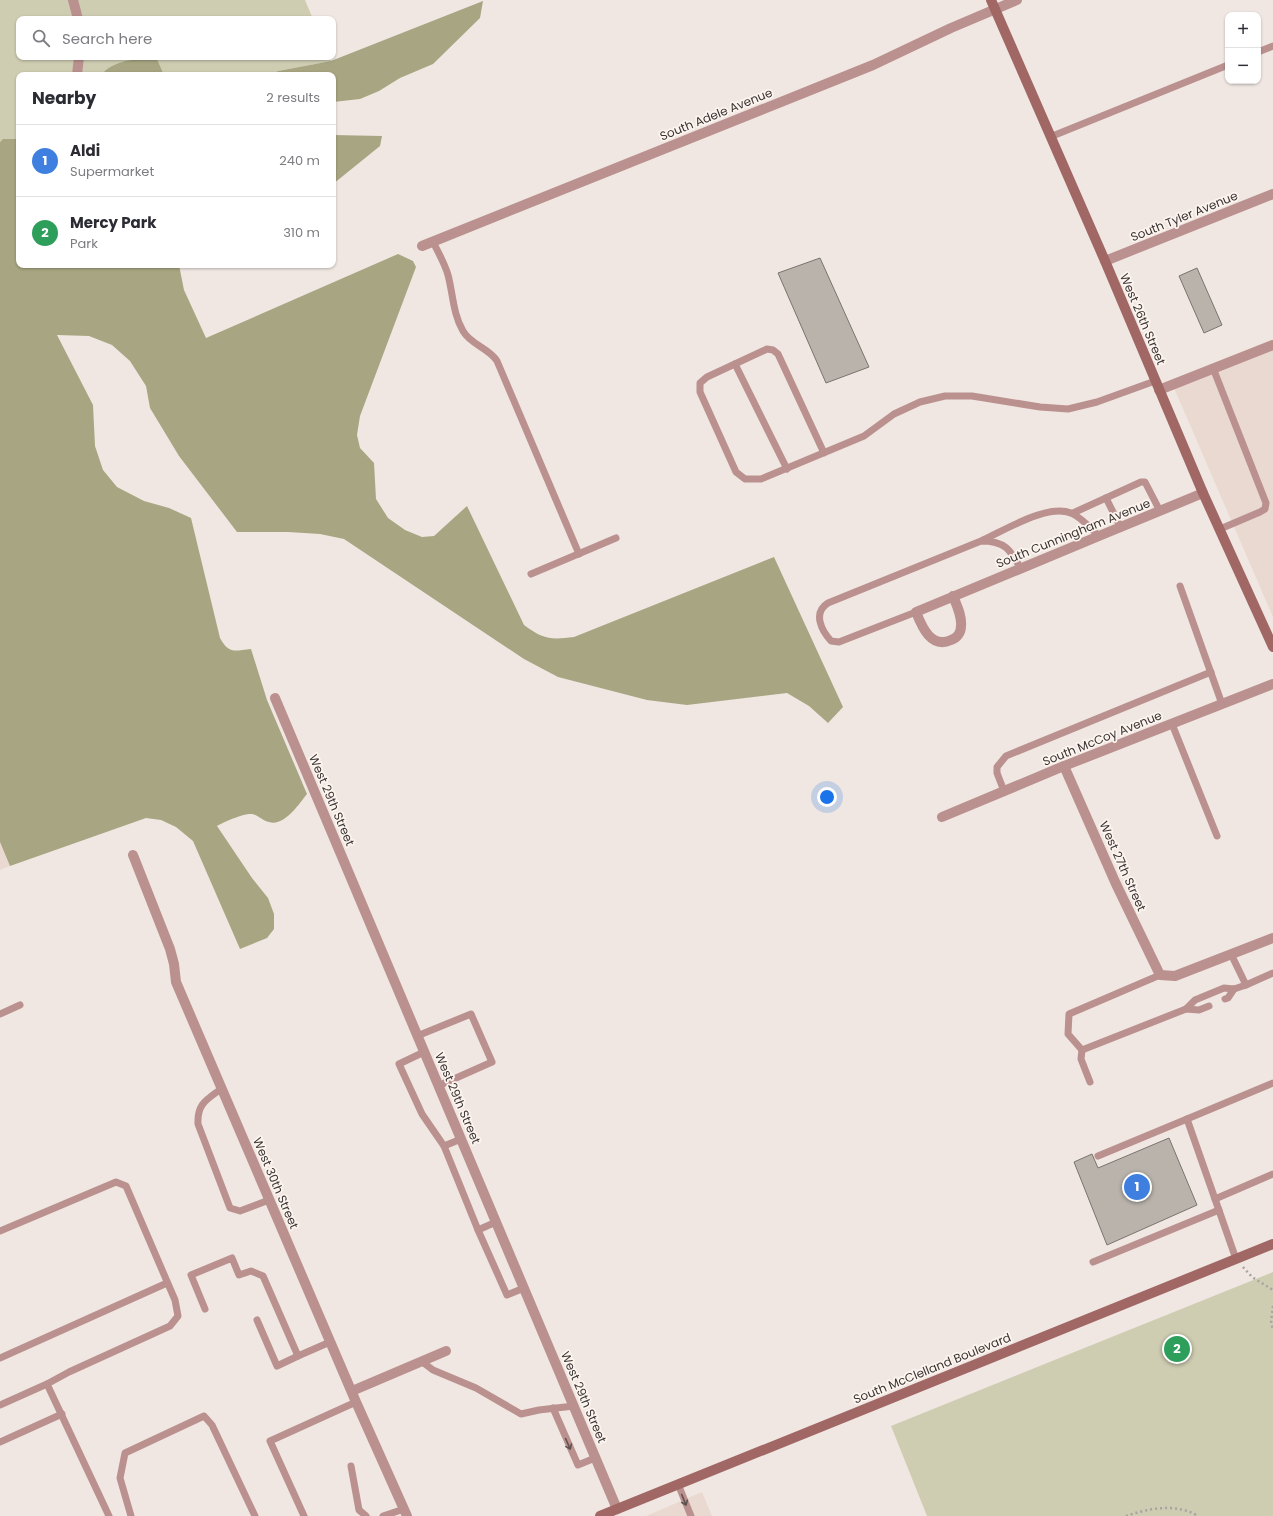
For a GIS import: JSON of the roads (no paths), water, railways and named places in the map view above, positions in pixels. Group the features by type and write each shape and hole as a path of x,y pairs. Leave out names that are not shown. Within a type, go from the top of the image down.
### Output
{"main road":[{"name":"West 26th Street","path":"993,4 1105,261 1203,494 1271,636 1273,647"},
{"name":"South McClelland Boulevard","path":"600,1516 1273,1244"}],"street":[{"path":"73,0 77,16"},
{"name":"South Adele Avenue","path":"422,246 873,65 950,28 993,4 1017,0"},
{"path":"77,72 79,60"},
{"name":"South Tyler Avenue","path":"1105,261 1273,194"},
{"path":"1157,386 1213,368 1273,344"},
{"name":"South Cunningham Avenue","path":"916,612 1203,494"},
{"path":"916,612 922,628 928,637 938,643 946,643 954,640 959,635 961,619 953,596"},
{"name":"South McCoy Avenue","path":"942,817 1064,766 1273,684"},
{"name":"West 29th Street","path":"275,698 617,1509"},
{"name":"West 27th Street","path":"1064,766 1116,884 1160,975"},
{"name":"West 30th Street","path":"133,855 170,949 174,964 176,982 356,1402 406,1512"},
{"path":"1160,975 1175,976 1273,938"},
{"path":"352,1391 446,1351"}],"lane":[{"path":"1261,51 1273,46"},
{"path":"1050,136 1225,65"},
{"path":"434,242 448,276 453,303 460,325 464,333 492,355 497,361 579,554"},
{"path":"824,453 778,354 773,350 767,349 707,377 700,383 700,392 736,472 745,479 761,479 824,453 864,436 894,414 920,402 945,396 972,396 1040,407 1068,409 1157,386"},
{"path":"735,364 787,468"},
{"path":"1213,368 1266,503 1265,509"},
{"path":"916,612 838,642 831,641 826,636 820,624 820,613 822,607 828,603 981,541 1040,513 1052,511 1073,513 1141,482 1145,482 1160,511"},
{"path":"1106,498 1120,528"},
{"path":"1220,529 1273,506"},
{"path":"1073,513 1099,536"},
{"path":"531,574 616,538"},
{"path":"981,541 989,541 1000,544 1011,551 1021,569"},
{"path":"1180,586 1222,704"},
{"path":"1004,791 997,773 997,767 1006,756 1211,672"},
{"path":"1172,724 1217,836"},
{"path":"1231,954 1246,985"},
{"path":"1082,1050 1186,1009 1195,1000 1224,988 1234,989 1273,973"},
{"path":"1082,1050 1068,1034 1069,1014 1160,975"},
{"path":"1225,999 1228,998 1234,989"},
{"path":"0,1014 20,1005"},
{"path":"1186,1009 1199,1010 1209,1006"},
{"path":"417,1036 471,1014 492,1062 438,1086"},
{"path":"1082,1050 1080,1059 1090,1082"},
{"path":"424,1052 399,1064 422,1114 444,1146 478,1230 507,1295 524,1288"},
{"path":"1098,1156 1273,1083"},
{"path":"221,1089 203,1102 198,1114 198,1124 230,1208 240,1211 269,1200"},
{"path":"1187,1119 1236,1259"},
{"path":"444,1146 461,1139"},
{"path":"1215,1198 1273,1174"},
{"path":"0,1231 116,1182 126,1186 175,1300 178,1316 170,1326 0,1405"},
{"path":"1093,1262 1219,1210"},
{"path":"478,1230 496,1222"},
{"path":"205,1309 191,1275 232,1258 239,1275 251,1271 263,1276 298,1356"},
{"path":"0,1358 167,1283"},
{"path":"257,1320 277,1366 330,1342"},
{"path":"421,1362 433,1370 476,1388 520,1414 574,1406"},
{"path":"47,1384 109,1516"},
{"path":"304,1516 270,1441 356,1402"},
{"path":"553,1408 578,1465 595,1458"},
{"path":"0,1442 62,1414"},
{"path":"132,1516 120,1478 125,1453 204,1416 212,1425 255,1516"},
{"path":"351,1466 359,1510 366,1516"},
{"path":"678,1484 691,1516"},
{"path":"383,1516 406,1512"}],"place":[{"name":"Aldi","path":"1137,1187"},
{"name":"Mercy Park","path":"1177,1349"}]}
